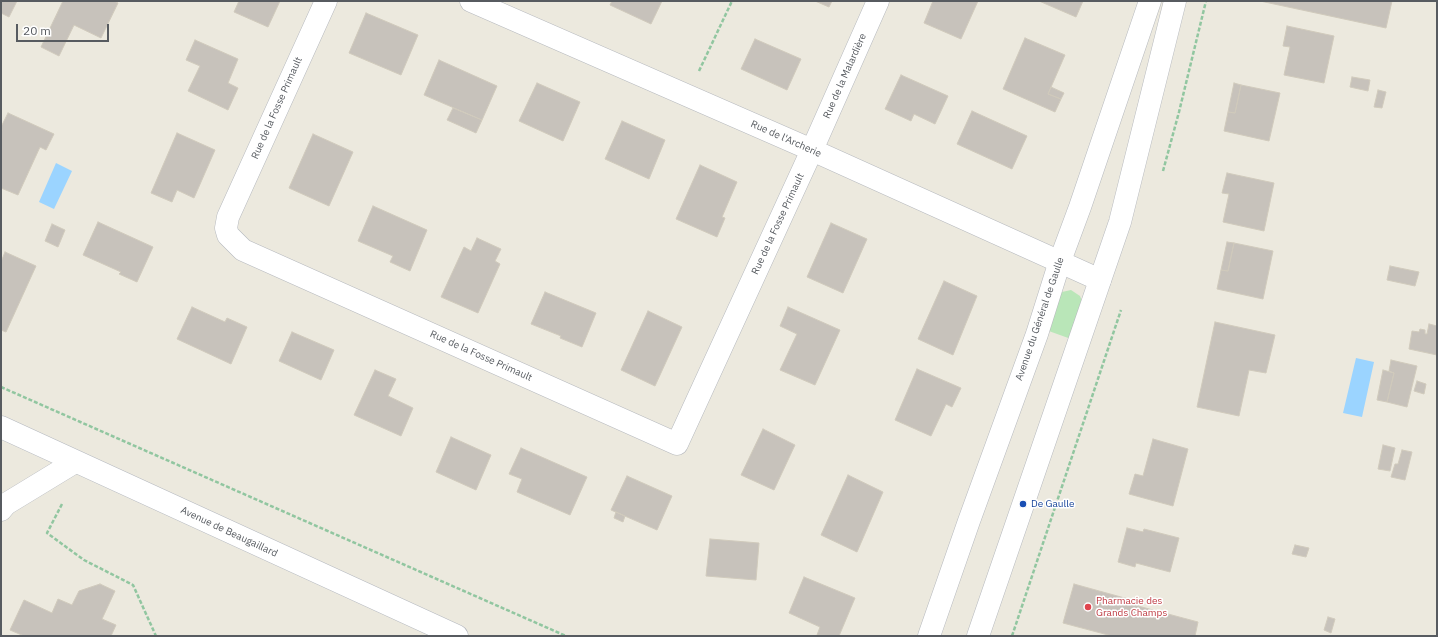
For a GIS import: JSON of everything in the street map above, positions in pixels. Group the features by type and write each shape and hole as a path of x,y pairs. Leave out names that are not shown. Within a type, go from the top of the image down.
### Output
{"street":[{"name":"Rue de la Fosse Primault","path":"326,1 228,217 226,228 228,235 243,250 677,444 812,150"},
{"name":"Rue de l'Archerie","path":"471,1 812,150 1100,280"},
{"name":"Rue de la Malardière","path":"812,150 878,1"},
{"name":"Avenue du Général de Gaulle","path":"929,636 1037,334 1060,261 1150,1"},
{"path":"978,636 1120,222 1175,1"},
{"name":"Avenue de Beaugaillard","path":"1,427 457,636"},
{"path":"1,510 6,504 78,463"}],"path":[{"path":"688,96 732,1"},
{"path":"1,387 566,636"},
{"path":"78,463 48,533 84,560 133,585 156,636"}],"green space":[{"path":"1071,290 1080,296 1082,301 1071,339 1046,330 1057,297 1062,292"}],"water":[{"path":"56,163 72,171 54,209 39,202"},
{"path":"1356,358 1374,362 1362,417 1343,413"}],"building":[{"path":"1,1 17,1 9,17 1,13"},
{"path":"63,1 114,1 118,3 101,38 74,25 59,56 41,47"},
{"path":"239,1 280,1 268,27 234,12"},
{"path":"612,1 662,1 651,24 610,5"},
{"path":"815,1 832,1 829,7"},
{"path":"933,1 978,1 961,39 924,23"},
{"path":"1039,1 1083,1 1076,17"},
{"path":"1260,1 1392,1 1386,28"},
{"path":"366,13 418,35 401,75 349,53"},
{"path":"1287,26 1334,36 1324,83 1284,75 1290,47 1283,46"},
{"path":"1025,38 1065,55 1048,94 1061,99 1055,112 1003,89"},
{"path":"755,39 801,59 787,90 741,69"},
{"path":"195,40 238,59 228,83 238,88 228,110 188,91 200,66 186,60"},
{"path":"439,60 497,86 482,120 424,95"},
{"path":"901,75 948,96 935,124 914,114 911,121 885,109"},
{"path":"1352,77 1370,80 1368,91 1350,87"},
{"path":"537,83 580,102 563,141 519,121"},
{"path":"1234,83 1241,85 1235,113 1228,112"},
{"path":"1241,85 1280,93 1269,141 1224,131 1228,112 1235,113"},
{"path":"1051,87 1064,93 1061,99 1048,94"},
{"path":"1378,90 1386,92 1382,108 1374,107"},
{"path":"453,108 482,120 476,133 447,120"},
{"path":"972,111 1027,136 1012,169 957,144"},
{"path":"8,113 54,134 46,150 40,147 18,195 1,188 1,127"},
{"path":"622,121 665,140 649,179 605,159"},
{"path":"177,133 215,150 194,198 177,190 172,202 151,193"},
{"path":"313,134 353,152 329,206 289,188"},
{"path":"700,165 737,182 722,217 725,218 717,237 676,219"},
{"path":"1227,173 1274,183 1264,231 1223,222 1229,194 1222,193"},
{"path":"373,206 427,230 410,271 390,262 393,256 358,241"},
{"path":"98,222 153,247 137,282 119,274 121,272 83,255"},
{"path":"831,223 867,239 843,293 807,277"},
{"path":"52,224 65,230 58,247 45,241"},
{"path":"477,238 501,249 495,261 500,264 478,313 441,297 464,247 471,251"},
{"path":"1227,242 1234,243 1228,271 1221,270"},
{"path":"1234,243 1273,251 1263,299 1217,289 1221,270 1228,271"},
{"path":"5,252 36,266 6,332 1,330 1,262"},
{"path":"1390,266 1419,272 1415,286 1387,280"},
{"path":"944,281 977,296 953,355 918,339"},
{"path":"545,292 596,313 582,347 560,338 561,336 531,324"},
{"path":"192,307 225,322 227,318 247,327 231,364 177,339"},
{"path":"788,307 840,330 815,385 780,370 797,334 780,326"},
{"path":"648,311 682,327 655,386 621,370"},
{"path":"1215,322 1275,335 1266,373 1249,370 1239,416 1197,407"},
{"path":"1429,324 1437,326 1437,355 1409,349 1412,331 1419,332 1420,329 1425,330 1425,334 1427,334"},
{"path":"292,332 334,350 321,380 279,361"},
{"path":"1391,360 1417,366 1407,407 1387,402 1394,373 1389,371"},
{"path":"917,369 961,388 952,407 946,404 931,436 895,420"},
{"path":"375,370 396,379 388,396 413,408 401,436 354,415"},
{"path":"1383,370 1394,373 1387,402 1377,400"},
{"path":"1417,381 1426,384 1424,394 1414,391"},
{"path":"763,429 795,445 774,490 741,475"},
{"path":"451,437 491,455 476,490 436,472"},
{"path":"1153,439 1188,449 1173,506 1129,494 1135,474 1143,476"},
{"path":"1383,445 1395,448 1390,471 1378,469"},
{"path":"521,448 587,477 570,515 517,492 522,479 509,474"},
{"path":"1402,450 1412,452 1405,480 1391,477 1395,464 1398,464"},
{"path":"848,475 883,492 857,552 821,535"},
{"path":"627,476 672,496 657,530 611,510"},
{"path":"616,512 625,516 623,522 614,518"},
{"path":"1127,528 1143,532 1144,529 1179,538 1170,572 1136,563 1135,567 1118,562"},
{"path":"710,539 759,543 756,580 706,576"},
{"path":"1295,545 1309,548 1306,557 1292,554"},
{"path":"804,577 855,598 839,636 817,635 820,627 789,613"},
{"path":"100,584 115,591 102,619 116,625 111,636 24,636 10,630 24,600 52,613 58,599 72,605 79,591"},
{"path":"1074,584 1139,602 1138,606 1198,622 1195,636 1112,636 1063,623"},
{"path":"1328,617 1335,619 1331,633 1324,630"}],"place":[{"name":"De Gaulle","path":"1023,504"},
{"name":"Pharmacie des Grands Champs","path":"1088,607"}]}
